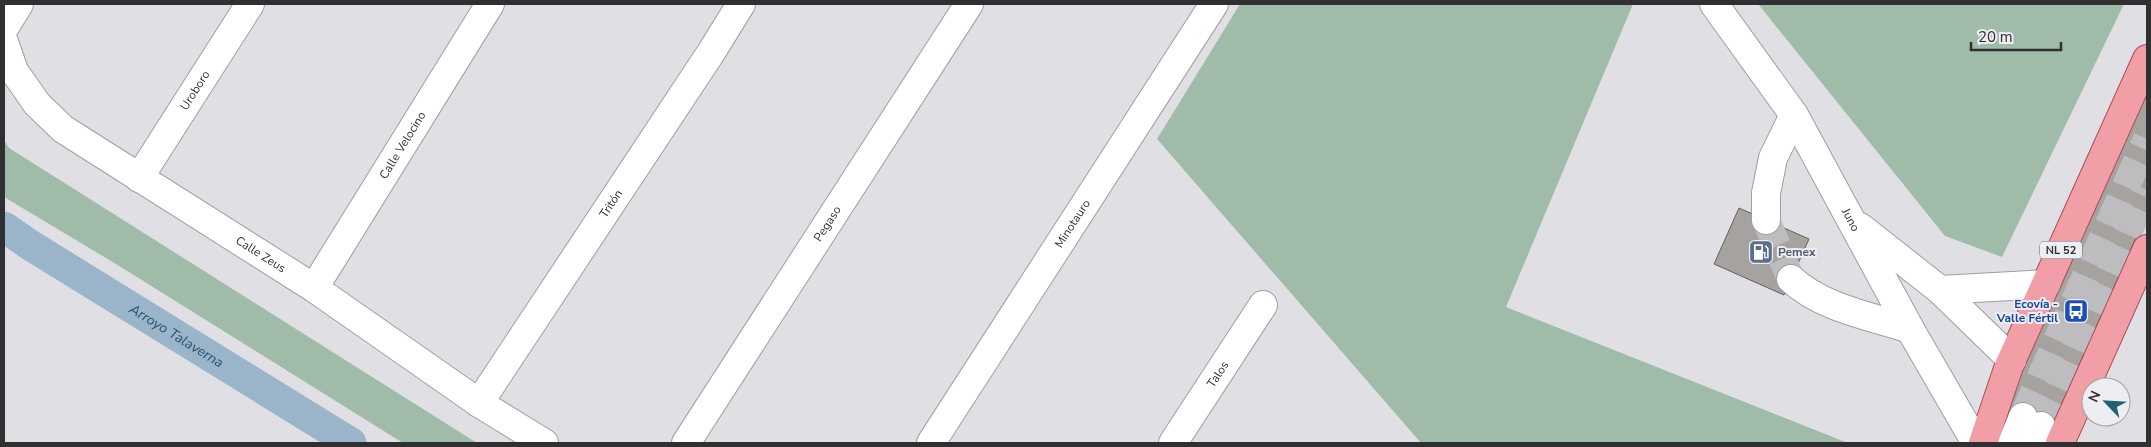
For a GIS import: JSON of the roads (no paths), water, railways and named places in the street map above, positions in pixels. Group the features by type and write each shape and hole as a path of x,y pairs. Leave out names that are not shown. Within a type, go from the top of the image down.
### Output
{"main road":[{"name":"NL 52","path":"1983,443 2012,360 2147,59"},
{"path":"2039,432 2147,249"}],"street":[{"path":"4,28 19,4"},
{"name":"Uroboro","path":"139,178 250,4"},
{"name":"Calle Velocino","path":"314,288 490,4"},
{"name":"Tritón","path":"479,403 712,51 741,4"},
{"name":"Pegaso","path":"686,443 969,4"},
{"name":"Minotauro","path":"931,443 1214,4"},
{"name":"Juno","path":"1714,4 1794,115 1910,329 1976,443"},
{"name":"Calle Zeus","path":"4,42 14,71 37,104 63,129 314,288 479,403 544,443"},
{"path":"1766,220 1766,193 1772,158 1794,115"},
{"path":"1851,220 1940,290 2012,360"},
{"path":"1791,279 1800,288 1842,307 1910,329"},
{"path":"1940,290 2046,284"},
{"name":"Talos","path":"1173,443 1263,305"},
{"path":"2012,443 2039,432"}],"waterway":[{"name":"Arroyo Talaverna","path":"4,227 30,245 351,443"}],"tunnel":[{"path":"2023,417 2147,139"},
{"path":"2041,426 2147,190"},
{"path":"1766,220 1791,279"}],"place":[{"name":"Pemex","path":"1761,252"},
{"name":"Ecovía - Valle Fértil","path":"2076,311"}]}
